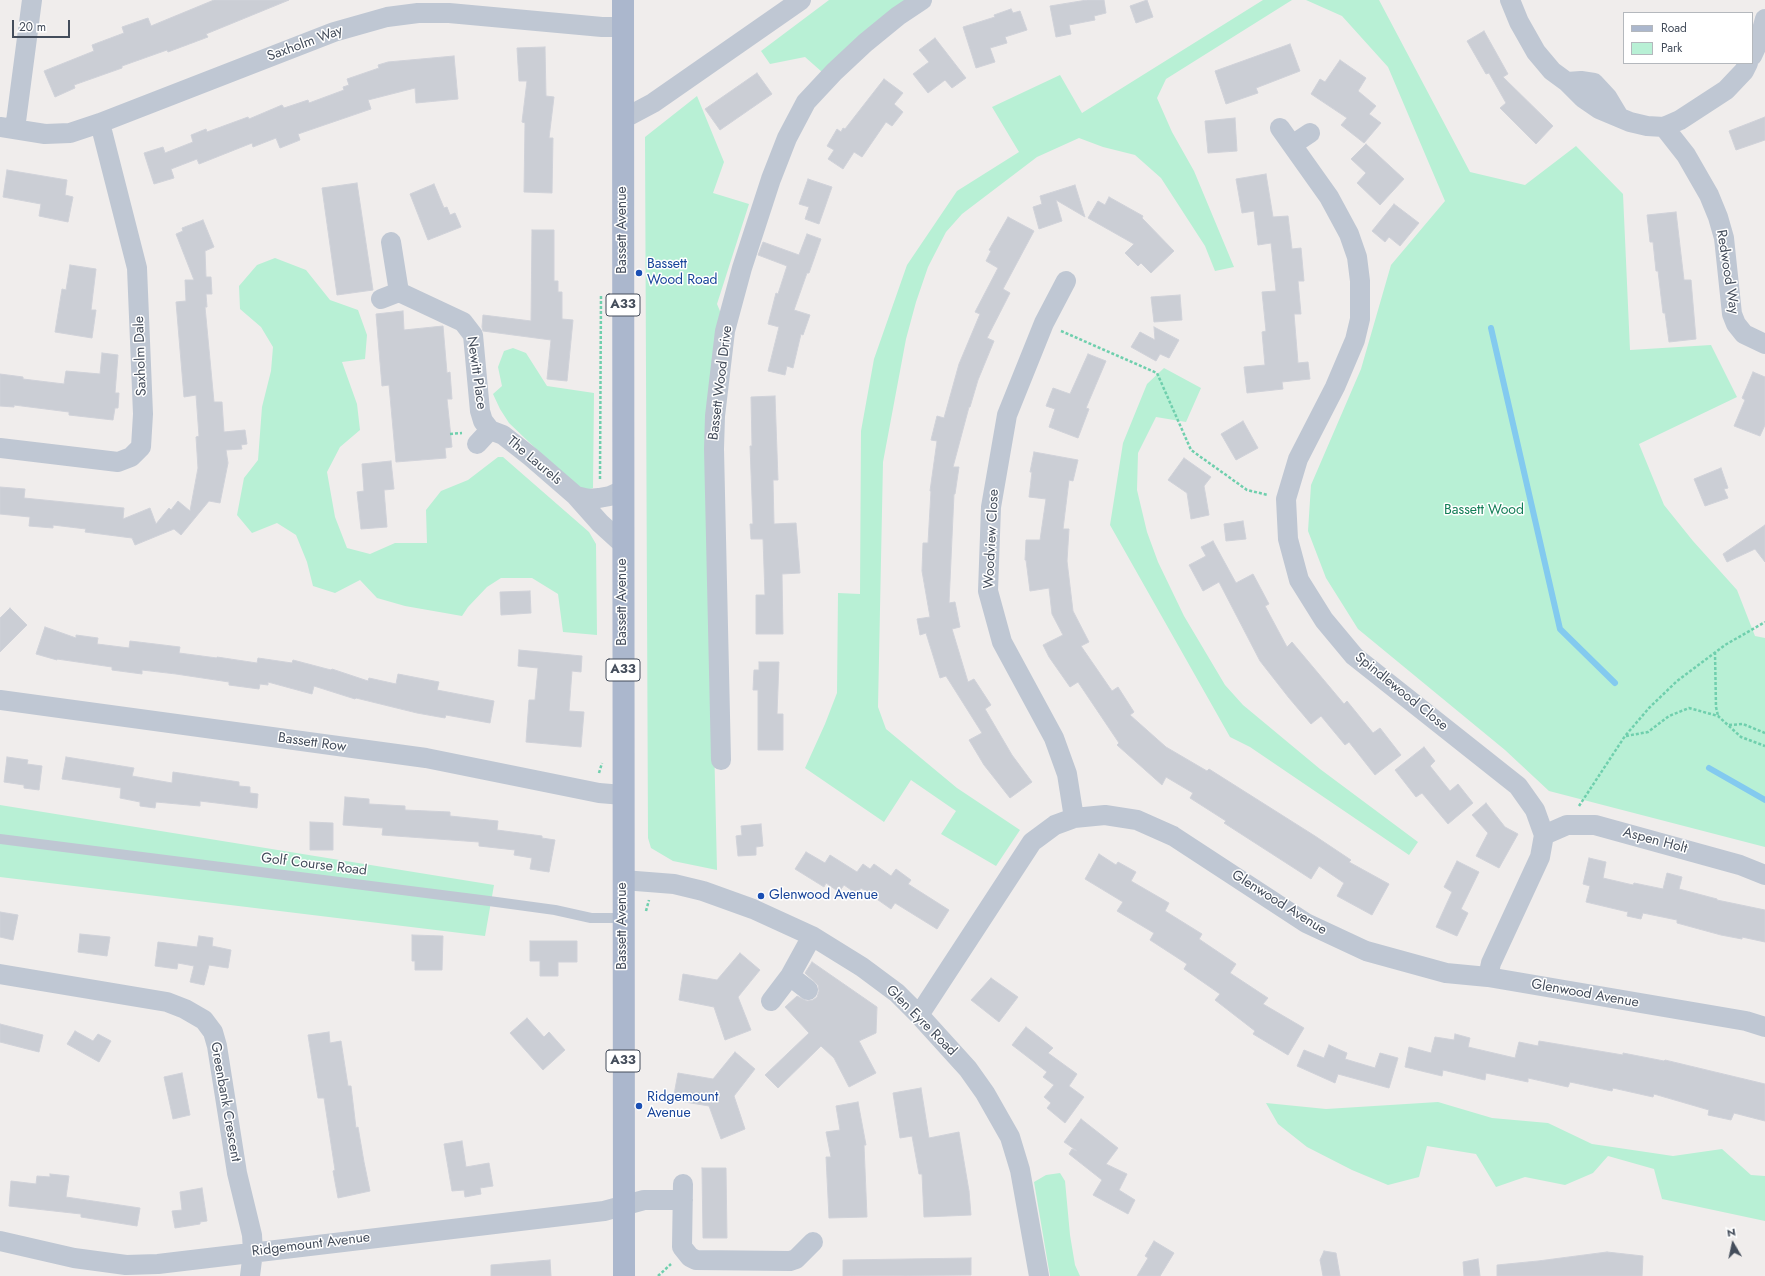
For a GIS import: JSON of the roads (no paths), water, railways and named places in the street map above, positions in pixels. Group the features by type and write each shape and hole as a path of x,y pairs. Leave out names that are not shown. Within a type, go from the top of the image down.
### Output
{"main road":[{"name":"Bassett Avenue","path":"623,0 622,544 624,1276"}],"street":[{"path":"8,128 32,0"},
{"path":"623,119 653,103 800,0"},
{"name":"Bassett Wood Drive","path":"721,760 714,517 714,449 716,409 725,331 742,268 771,179 786,138 806,102 834,72 865,43 898,16 922,0"},
{"path":"1510,0 1519,22 1536,52 1552,71 1567,82 1582,98 1598,109 1630,122 1647,126 1664,127 1680,120 1726,90 1744,71 1748,64"},
{"name":"Saxholm Way","path":"8,128 45,134 70,133 100,124 334,32 387,17 418,13 449,13 602,27 623,27"},
{"path":"1753,54 1759,41 1765,19"},
{"name":"Saxholm Dale","path":"0,448 118,462 131,456 140,447 143,414 138,268 100,124"},
{"name":"Redwood Way","path":"1664,127 1686,155 1709,195 1718,217 1724,238 1732,314 1736,324 1744,334 1765,344"},
{"name":"Spindlewood Close","path":"1280,128 1329,197 1349,234 1357,257 1360,281 1360,319 1355,340 1335,388 1298,459 1286,499 1288,539 1299,580 1324,620 1354,656 1518,786 1535,810 1544,835"},
{"path":"1292,145 1310,133"},
{"name":"Newitt Place","path":"391,242 390,295 463,322 472,335 480,411 484,421 478,435"},
{"name":"Woodview Close","path":"1066,280 1044,323 1007,415 991,508 988,591 1002,642 1054,738 1067,774 1074,818"},
{"name":"The Laurels","path":"478,435 503,435 576,496 600,523 622,544"},
{"path":"576,496 599,498 610,496 622,490"},
{"name":"Bassett Row","path":"0,700 426,758 599,793 623,795"},
{"name":"Glenwood Avenue","path":"919,1015 1032,842 1055,825 1074,818 1105,815 1137,820 1174,836 1306,923 1366,951 1446,973 1488,977 1746,1022 1765,1027"},
{"name":"Aspen Holt","path":"1544,835 1567,825 1595,825 1740,865 1765,875"},
{"path":"1488,977 1491,963 1540,857 1544,835"},
{"name":"Glen Eyre Road","path":"623,880 674,884 704,891 753,909 812,936 868,971 897,993 968,1069 985,1093 1010,1136 1020,1170 1039,1276"},
{"path":"771,1001 790,976 812,936"},
{"name":"Greenbank Crescent","path":"0,974 167,1002 204,1020 213,1032 217,1046 237,1173 252,1234 253,1252 250,1276"},
{"path":"790,976 808,990"},
{"path":"623,1204 683,1192 682,1247 690,1257 696,1260 790,1261 796,1259 813,1242"},
{"name":"Ridgemount Avenue","path":"0,1241 74,1258 126,1265 158,1264 604,1211 623,1204"}],"lane":[{"name":"Golf Course Road","path":"0,839 489,901 555,910 591,918 624,918"}],"waterway":[{"path":"1491,328 1560,629 1615,683"},
{"path":"1709,768 1765,800"}],"place":[{"name":"Bassett Wood Road","path":"639,273"},
{"name":"Glenwood Avenue","path":"761,896"},
{"name":"Ridgemount Avenue","path":"639,1106"}],"park label":[{"name":"Bassett Wood","path":"1484,511"}]}
